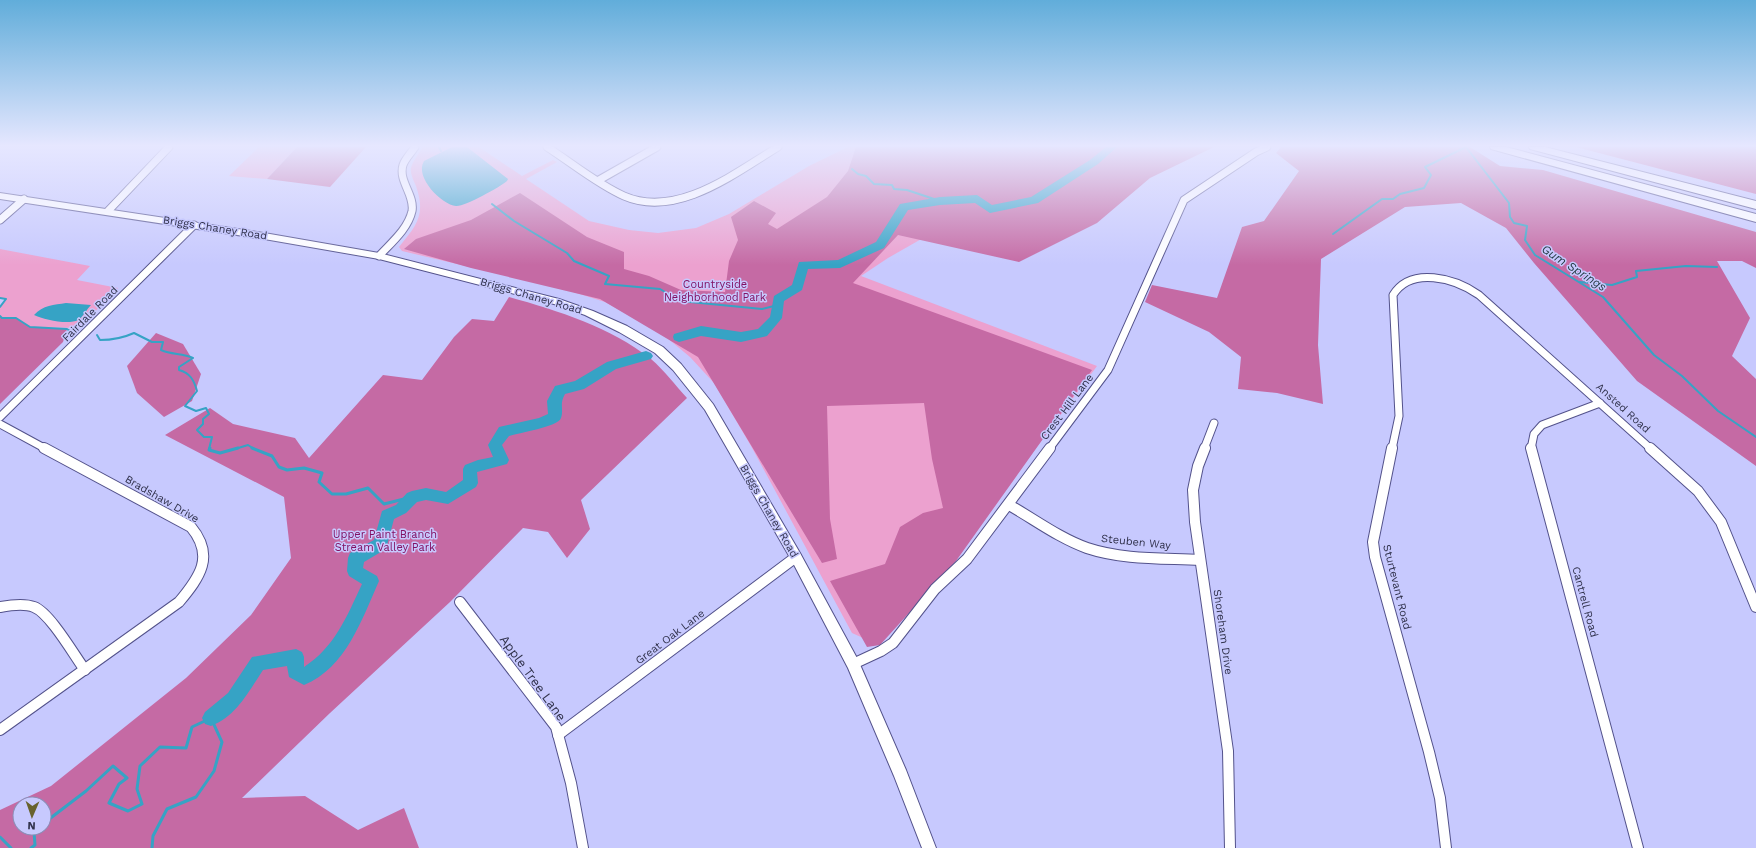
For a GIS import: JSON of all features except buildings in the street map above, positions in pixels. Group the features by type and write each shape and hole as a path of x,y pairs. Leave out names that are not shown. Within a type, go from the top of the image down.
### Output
{"highway":[{"path":"1651,187 1756,218"},
{"path":"1680,187 1756,205"}],"main road":[{"name":"Briggs Chaney Road","path":"0,196 108,211 379,256 556,301 588,312 659,350 677,367 709,407 796,557 853,664 901,775 929,848"}],"street":[{"path":"108,211 131,187"},
{"path":"379,256 405,227 412,212 411,197 407,187"},
{"path":"610,187 628,198 662,201 680,199 700,192 709,187"},
{"name":"Crest Hill Lane","path":"853,664 881,651 893,643 935,590 967,560 1009,505 1108,370 1184,200 1204,187"},
{"path":"0,220 24,199"},
{"name":"Fairdale Road","path":"0,418 194,225"},
{"name":"Ansted Road","path":"1424,277 1444,279 1457,283 1477,294 1681,475 1711,508 1721,522 1756,607"},
{"name":"Sturtevant Road","path":"1424,277 1411,279 1402,283 1395,289 1393,295 1399,416 1373,542 1375,557 1429,752 1440,798 1446,848"},
{"name":"Cantrell Road","path":"1600,403 1542,425 1537,429 1532,437 1531,447 1638,848"},
{"name":"Shoreham Drive","path":"1214,423 1198,466 1193,490 1200,560 1228,751 1230,848"},
{"name":"Bradshaw Drive","path":"0,424 190,527 200,536 205,552 203,566 192,587 179,602 0,730"},
{"name":"Steuben Way","path":"1009,505 1074,542 1101,552 1127,556 1200,560"},
{"name":"Great Oak Lane","path":"558,735 796,557"},
{"name":"Apple Tree Lane","path":"460,602 556,727 571,783 583,848"},
{"path":"0,607 14,605 37,608 51,623 85,670"}],"green space":[{"name":"Countryside Neighborhood Park","path":"416,187 537,187 589,221 629,230 658,233 696,228 729,214 775,187 1050,187 974,209 888,258 861,276 1097,366 973,533 872,642 852,633 751,446 714,383 690,357 660,332 605,302 567,290 402,251 399,247 411,232 418,219 420,212 419,196"},
{"path":"835,187 1140,187 1097,223 1019,262 898,235 853,283 1092,370 956,561 880,645 867,647 830,581 885,564 900,527 923,513 943,508 932,459 924,403 827,406 830,519 837,559 822,563 698,357 600,299 471,268 404,249 416,239 471,220 520,193 587,237 624,252 624,269 649,276 681,290 725,292 729,261 738,240 731,217 754,201 776,213 768,224 777,229 827,197"},
{"path":"1288,187 1600,187 1756,232 1756,268 1742,261 1717,261 1750,318 1732,356 1756,379 1756,466 1637,381 1534,263 1506,228 1461,203 1405,207 1321,259 1318,345 1323,404 1277,393 1238,389 1241,357 1209,332 1145,302 1152,285 1217,298 1242,227 1264,221"},
{"path":"1728,187 1756,187 1756,194"},
{"path":"0,249 90,266 77,280 118,288 79,328 30,327 16,318 2,318 0,316 0,307 6,299 0,298"},
{"name":"Upper Paint Branch Stream Valley Park","path":"509,297 565,314 619,338 651,359 687,398 581,500 590,529 567,558 548,532 523,528 450,602 330,713 242,798 305,796 358,830 404,808 419,848 0,848 0,810 12,804 12,836 52,836 52,796 30,796 51,786 186,678 251,615 291,558 284,497 165,435 210,408 233,424 295,438 309,458 383,375 422,380 454,337 472,319 494,321"},
{"path":"0,316 2,318 16,318 30,327 67,329 63,342 0,404"},
{"path":"156,333 183,344 201,374 192,401 164,417 137,393 127,366"}],"water":[{"path":"429,187 499,187 482,196 456,206 444,201"},
{"path":"66,303 91,305 80,319 69,322 44,319 34,315 45,307"}],"waterway":[{"path":"893,187 894,189 907,190 940,201"},
{"path":"679,337 701,331 741,337 762,333 776,318 778,299 798,287 803,265 840,264 880,245 904,207 940,201 977,199 990,209 1034,200 1055,187"},
{"name":"Gum Springs","path":"1333,234 1382,199 1393,199 1400,194 1425,187"},
{"name":"Gum Springs","path":"1496,187 1509,203 1510,217 1514,223 1527,226 1525,240 1535,255 1603,297 1654,355 1682,376 1718,411 1756,437"},
{"path":"492,204 514,221 567,253 574,261 609,276 605,284 660,289 680,301 762,309 778,305"},
{"path":"1580,282 1612,285 1637,277 1636,271 1686,266 1717,267"},
{"path":"0,298 6,299 0,307"},
{"path":"0,316 2,318 16,318 30,327 67,329 73,333"},
{"path":"97,335 100,340 104,340 134,333 152,342 163,342 161,350 193,358 179,367 179,370 186,373 191,378 197,391 185,406 196,411 206,408 209,414 203,419 203,424 197,430 204,437 212,437 209,449"},
{"path":"211,718 234,699 258,663 296,657 295,671 304,677 322,665 348,633 371,581 355,571 356,558 381,544 387,515 401,509 412,497 426,494 448,498 471,483 470,469 478,465 494,463 502,460 495,445 504,431 541,423 555,417 554,401 560,390 579,385 612,365 646,356"},
{"path":"235,449 248,445 253,448"},
{"path":"210,448 209,450 220,453 238,448"},
{"path":"253,448 272,456 279,467 287,470 304,468 322,473 319,482 332,494 346,494 368,488 384,504 412,497"},
{"path":"52,817 86,791 113,766 127,778 119,784 109,803 128,811 142,804 137,789 140,766 160,747 186,748 192,727 211,718 222,742 214,771 196,797 167,809 153,836 152,848"},
{"path":"31,848 35,845 34,836"},
{"path":"0,837 11,848"}]}
